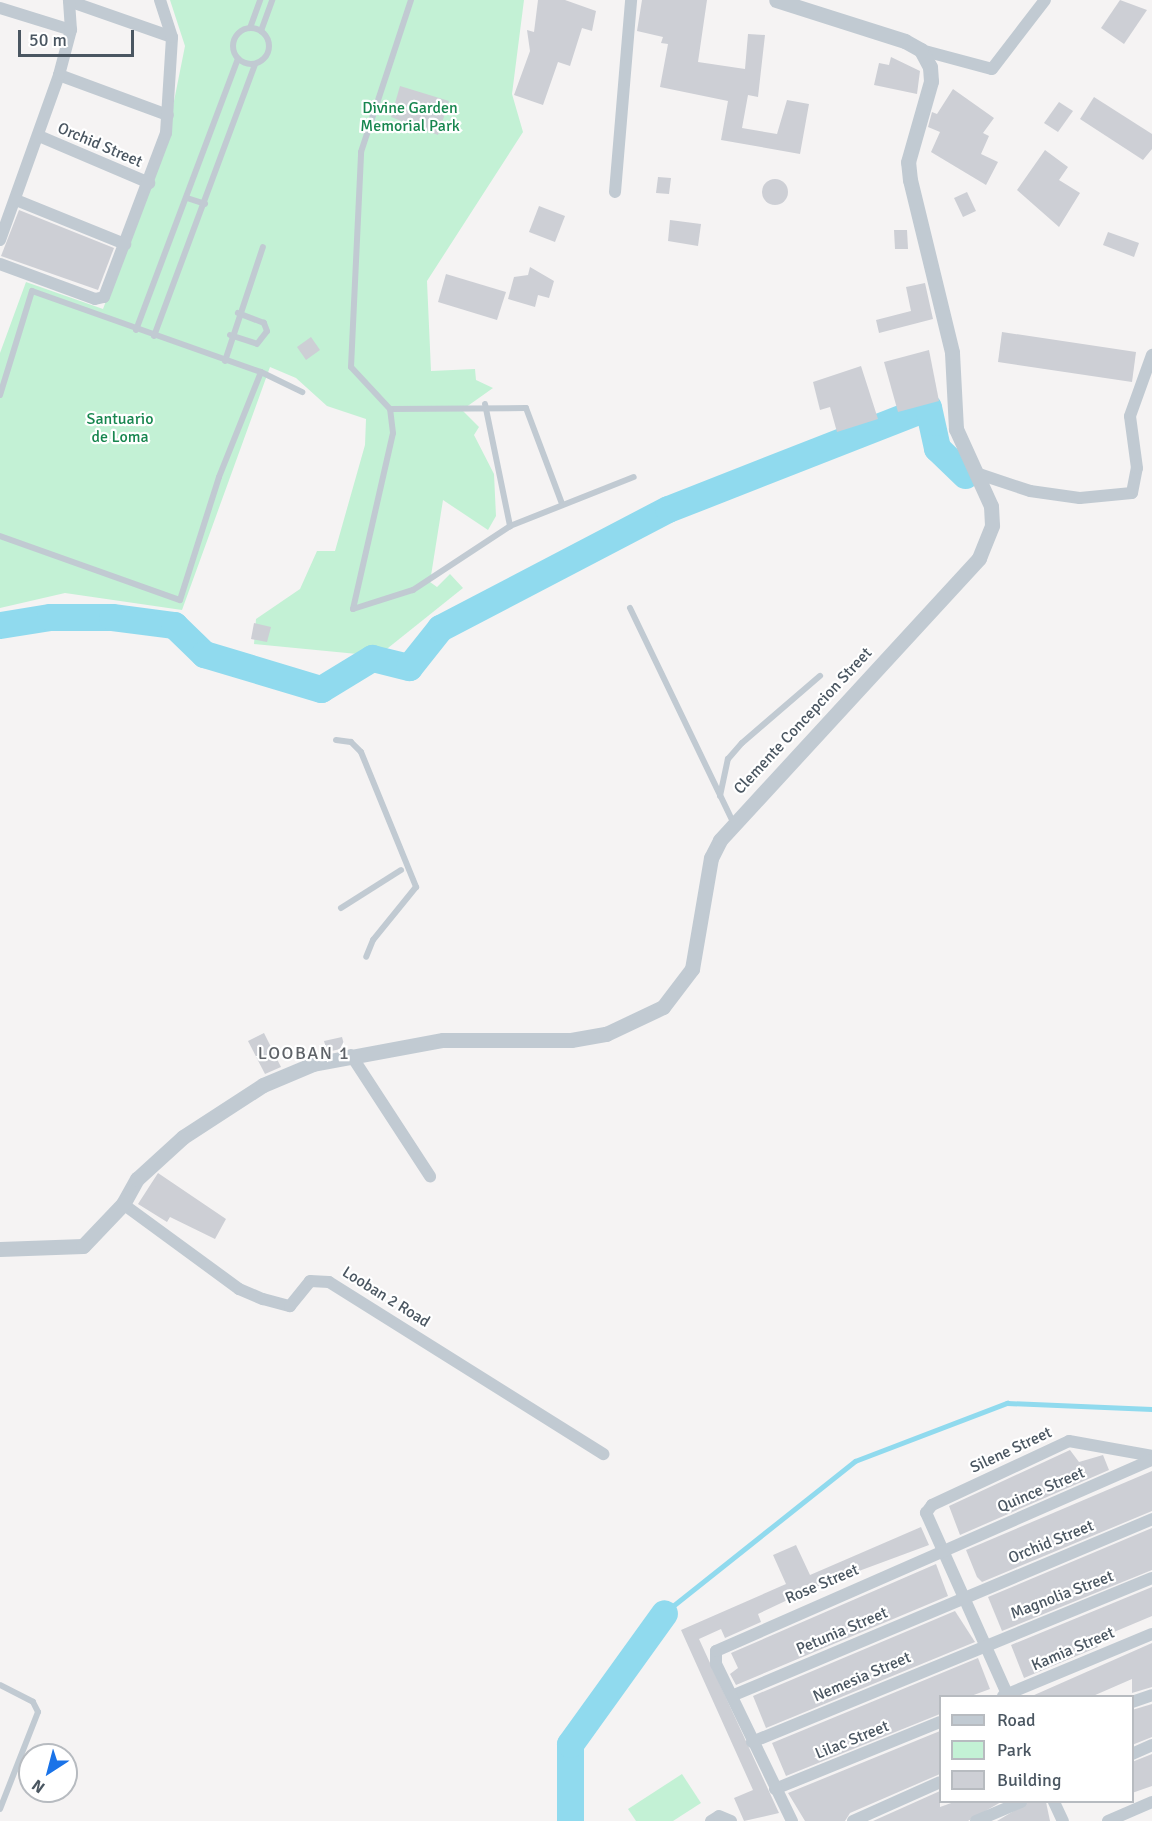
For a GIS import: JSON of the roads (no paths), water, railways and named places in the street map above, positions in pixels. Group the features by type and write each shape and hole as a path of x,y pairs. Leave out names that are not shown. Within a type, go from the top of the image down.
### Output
{"street":[{"path":"0,240 3,226 16,200 59,75 71,30 69,0 172,37"},
{"path":"0,264 94,299 104,297 149,183 168,116 172,37 160,0"},
{"path":"615,192 631,0"},
{"path":"776,0 921,50 992,69 1045,0"},
{"path":"1,13 71,30"},
{"name":"Clemente Concepcion Street","path":"123,1204 157,1159 217,1114 263,1085 351,1055 443,1040 583,1038 606,1034 663,1006 692,969 711,858 732,822 979,558 992,525 979,474 956,429 952,352 910,180 908,162 931,81 921,50"},
{"path":"59,75 168,116"},
{"name":"Orchid Street","path":"39,136 149,183"},
{"path":"16,200 125,244"},
{"path":"979,474 1030,491 1080,498 1132,493 1137,468 1130,416 1152,355"},
{"path":"351,1055 430,1176"},
{"path":"0,1249 83,1246 123,1204"},
{"name":"Looban 2 Road","path":"123,1204 239,1289 263,1299 290,1306 310,1281 329,1282 603,1454"},
{"name":"Silene Street","path":"943,1551 926,1513 932,1504 1069,1441 1152,1458"},
{"name":"Quince Street","path":"943,1551 1152,1458"},
{"name":"Orchid Street","path":"963,1596 1152,1519"},
{"path":"943,1551 1006,1695"},
{"name":"Rose Street","path":"734,1695 716,1664 716,1651 943,1551"},
{"name":"Magnolia Street","path":"984,1643 1152,1578"},
{"name":"Petunia Street","path":"734,1695 963,1596"},
{"name":"Kamia Street","path":"1008,1695 1152,1634"},
{"name":"Nemesia Street","path":"752,1742 984,1643"},
{"path":"734,1695 752,1742 792,1821"},
{"path":"1134,1701 1152,1695"},
{"name":"Lilac Street","path":"775,1789 939,1722"},
{"path":"1134,1753 1152,1745"},
{"path":"853,1821 939,1782"},
{"path":"1108,1821 1152,1802"},
{"path":"976,1821 1019,1803"},
{"path":"1054,1803 1063,1821"},
{"path":"711,1821 718,1816 731,1821"}],"lane":[{"path":"136,330 238,58 234,41 250,28 260,0"},
{"path":"154,336 205,204 255,64 269,51 261,31 272,0"},
{"path":"411,0 361,152 351,367 390,409 393,433 353,609 413,590 510,526 634,477"},
{"path":"250,28 261,31"},
{"path":"238,58 255,64"},
{"path":"187,198 205,204"},
{"path":"225,361 230,335 263,247"},
{"path":"0,394 32,291 136,330 261,372 302,392"},
{"path":"230,335 256,344 267,331 264,323 238,313"},
{"path":"0,536 180,600 219,477 261,372"},
{"path":"390,409 485,404 521,406 531,412 562,504"},
{"path":"485,404 510,526"},
{"path":"630,608 732,822"},
{"path":"720,796 728,759 742,743 820,676"},
{"path":"336,740 351,742 361,753 416,887 373,940 366,957"},
{"path":"341,908 401,870"},
{"path":"0,1685 33,1702 38,1712 0,1809"}],"waterway":[{"path":"0,625 50,617 112,617 174,625 204,654 321,689 372,658 409,667 440,628 668,509 928,407 937,448 965,475"},
{"path":"664,1613 855,1461 1007,1403 1152,1409"},
{"path":"570,1821 570,1744 664,1613"}],"district":[{"name":"LOOBAN 1","path":"304,1053"}],"park label":[{"name":"Divine Garden Memorial Park","path":"410,117"},
{"name":"Santuario de Loma","path":"120,428"}]}
